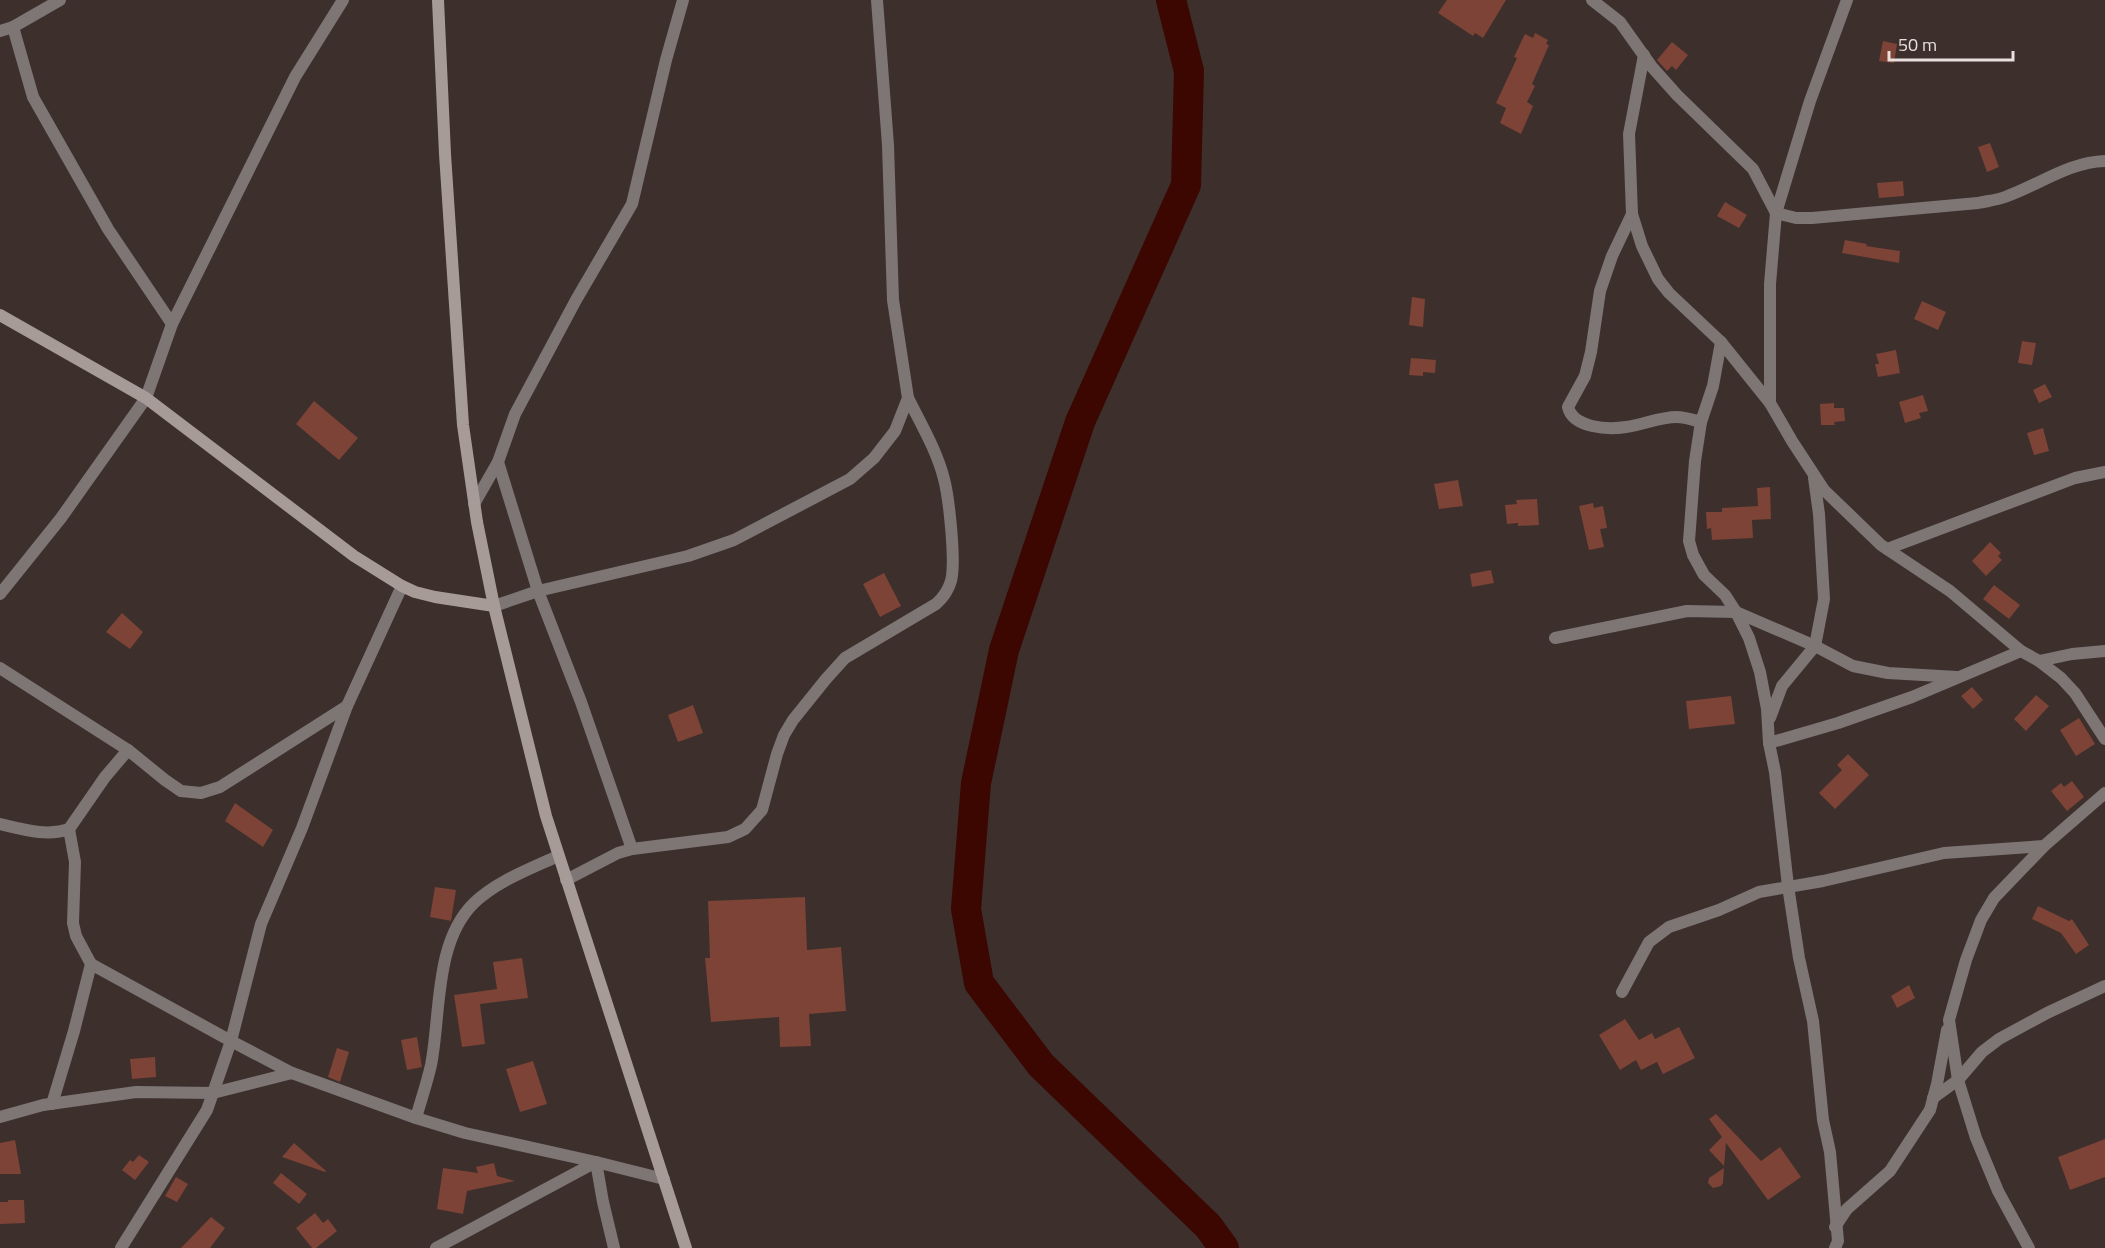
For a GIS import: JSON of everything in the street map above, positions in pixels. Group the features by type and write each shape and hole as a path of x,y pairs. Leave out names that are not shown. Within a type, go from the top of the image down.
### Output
{"street":[{"path":"0,32 60,0"},
{"path":"0,594 61,518 146,398 172,324 295,76 343,0"},
{"path":"438,0 445,154 463,425 474,504 494,606 546,816 686,1248"},
{"path":"474,504 498,462 521,404 576,300 632,204 666,60 683,0"},
{"path":"566,880 618,853 632,849 728,837 745,828 762,810 784,735 793,720 826,679 845,658 936,604 944,596 951,579 949,512 944,479 929,438 908,398 893,300 888,145 877,0"},
{"path":"1770,402 1770,284 1776,213 1810,101 1847,0"},
{"path":"1595,1 1620,22 1677,95 1753,169 1776,213 1796,218 1812,218 1978,203 2004,198 2070,168 2094,161 2105,161"},
{"path":"13,27 33,97 108,229 172,324"},
{"path":"1644,55 1629,134 1632,214 1642,246 1658,279 1669,293 1721,342 1770,402 1824,490 1887,549 1950,591 2021,651 2061,678 2075,693 2105,739"},
{"path":"1632,214 1612,256 1600,291 1591,352 1585,376 1568,408 1570,415 1578,422 1608,428 1627,427 1680,417 1701,422"},
{"path":"0,315 146,398 354,556 402,586 435,597 494,606 538,591 688,556 734,540 850,479 874,458 896,431 908,398"},
{"path":"1721,342 1713,387 1701,422 1695,461 1689,541 1693,555 1704,575 1725,595 1736,612 1749,638 1760,672 1775,772 1788,886 1799,958 1813,1021 1823,1120 1830,1152 1838,1246"},
{"path":"498,462 538,591 581,702 632,849"},
{"path":"1887,549 2075,478 2105,472"},
{"path":"1768,722 1782,686 1815,646 1824,598 1824,579 1814,477"},
{"path":"121,1248 207,1110 231,1041 261,924 302,828 347,706 402,586"},
{"path":"1555,638 1687,611 1736,612 1815,646 1853,666 1888,672 1957,677"},
{"path":"1769,743 1838,723 1912,697 2021,651"},
{"path":"2039,661 2072,654 2105,651"},
{"path":"0,668 128,750 181,791 201,793 220,787 347,706"},
{"path":"0,824 46,833 69,829 105,777 128,750"},
{"path":"1835,1227 1847,1209 1890,1171 1930,1110 1949,1020 1966,960 1981,920 1994,898 2044,846 2105,793"},
{"path":"69,829 75,862 74,923 76,936 91,964 292,1073 416,1118 465,1133 664,1179"},
{"path":"1622,992 1649,942 1669,927 1719,910 1759,892 1823,881 1944,853 2044,846"},
{"path":"416,1118 431,1064 437,1007 447,951 458,925 474,903 508,880 558,856"},
{"path":"52,1104 91,964"},
{"path":"1933,1098 1958,1080 1982,1052 1999,1039 2105,986"},
{"path":"1949,1020 1958,1080 1980,1148 1998,1191 2029,1248"},
{"path":"0,1117 52,1104 136,1092 213,1093 292,1073"},
{"path":"436,1248 596,1162"},
{"path":"596,1162 614,1248"}],"building":[{"path":"1447,0 1506,0 1483,38 1475,33 1473,36 1438,13"},
{"path":"1535,33 1548,40 1546,44 1549,45 1532,84 1535,86 1527,102 1533,106 1521,134 1500,123 1506,108 1496,103 1517,58 1514,57 1525,34 1533,38"},
{"path":"1883,41 1897,44 1894,63 1879,61"},
{"path":"1672,42 1688,55 1676,70 1672,66 1667,71 1657,60"},
{"path":"1990,143 1999,167 1987,172 1978,147"},
{"path":"1903,181 1904,196 1879,198 1877,183"},
{"path":"1725,202 1747,215 1739,228 1717,216"},
{"path":"1845,240 1900,251 1899,263 1842,253"},
{"path":"1412,297 1425,299 1423,327 1409,325"},
{"path":"1922,301 1946,312 1938,330 1914,319"},
{"path":"2022,341 2036,343 2032,365 2018,363"},
{"path":"1896,350 1900,373 1878,377 1875,364 1879,364 1876,354"},
{"path":"1411,358 1436,360 1435,373 1423,372 1423,376 1409,375"},
{"path":"2045,384 2052,397 2039,403 2033,390"},
{"path":"1923,395 1928,411 1919,413 1921,418 1905,423 1899,402"},
{"path":"314,401 358,438 339,460 296,424"},
{"path":"1834,403 1834,408 1844,408 1845,421 1834,422 1835,425 1821,425 1820,404"},
{"path":"2043,428 2049,451 2034,455 2027,433"},
{"path":"1458,480 1463,506 1439,509 1434,484"},
{"path":"1770,487 1771,519 1752,520 1753,538 1712,540 1711,528 1707,529 1706,512 1722,512 1722,508 1758,506 1757,488"},
{"path":"1537,499 1539,525 1507,524 1505,505 1517,504 1516,500"},
{"path":"1593,503 1594,508 1603,506 1607,528 1600,529 1604,547 1589,550 1579,506"},
{"path":"1990,542 2001,553 1998,556 2002,560 1986,576 1972,561"},
{"path":"1491,570 1494,583 1472,587 1470,574"},
{"path":"884,573 901,606 880,617 863,584"},
{"path":"1994,585 2020,605 2009,619 1983,599"},
{"path":"122,613 143,632 130,649 106,632"},
{"path":"1972,687 1983,700 1973,709 1961,696"},
{"path":"2036,695 2049,706 2026,731 2014,719"},
{"path":"1731,696 1735,724 1689,729 1686,701"},
{"path":"693,705 703,733 678,742 668,715"},
{"path":"2079,718 2095,744 2076,756 2060,730"},
{"path":"1848,754 1869,775 1835,809 1819,793 1842,770 1837,765"},
{"path":"2072,781 2084,797 2067,811 2051,791 2061,783 2064,787"},
{"path":"235,803 273,830 263,847 225,821"},
{"path":"435,887 456,890 451,921 430,917"},
{"path":"805,897 807,950 841,947 846,1011 809,1014 811,1046 780,1047 779,1017 711,1022 705,958 710,958 708,901"},
{"path":"2038,906 2069,921 2072,919 2089,945 2076,954 2061,933 2032,919"},
{"path":"522,958 528,998 480,1004 485,1044 462,1047 454,995 497,989 493,962"},
{"path":"1909,985 1915,998 1897,1008 1891,996"},
{"path":"1625,1019 1639,1040 1652,1033 1655,1039 1679,1027 1695,1058 1663,1074 1657,1062 1641,1070 1636,1060 1620,1070 1599,1035"},
{"path":"417,1037 422,1067 407,1070 401,1040"},
{"path":"337,1048 349,1052 340,1082 328,1077"},
{"path":"155,1057 156,1077 132,1079 130,1059"},
{"path":"533,1061 547,1104 520,1112 506,1069"},
{"path":"1716,1114 1761,1161 1780,1147 1801,1177 1768,1200 1726,1143 1724,1166 1709,1150 1722,1137 1709,1119"},
{"path":"2105,1139 2105,1177 2070,1190 2058,1157"},
{"path":"15,1140 21,1174 0,1174 0,1143"},
{"path":"294,1143 326,1171 282,1157"},
{"path":"139,1155 149,1162 135,1180 122,1170 130,1160 133,1162"},
{"path":"494,1163 497,1176 515,1181 467,1191 463,1214 437,1209 443,1168 478,1173 476,1167"},
{"path":"1724,1168 1723,1183 1713,1188 1708,1183 1709,1178"},
{"path":"281,1173 307,1194 299,1204 273,1183"},
{"path":"176,1177 188,1184 177,1202 165,1196"},
{"path":"8,1200 24,1200 25,1223 0,1224 0,1202 8,1202"},
{"path":"315,1213 323,1223 328,1219 337,1231 316,1248 312,1248 296,1228"},
{"path":"211,1217 225,1228 210,1248 181,1248"}],"waterway":[{"path":"1171,0 1189,71 1186,185 1080,422 1004,650 976,783 966,909 979,983 1041,1065 1208,1226 1224,1248"}]}
